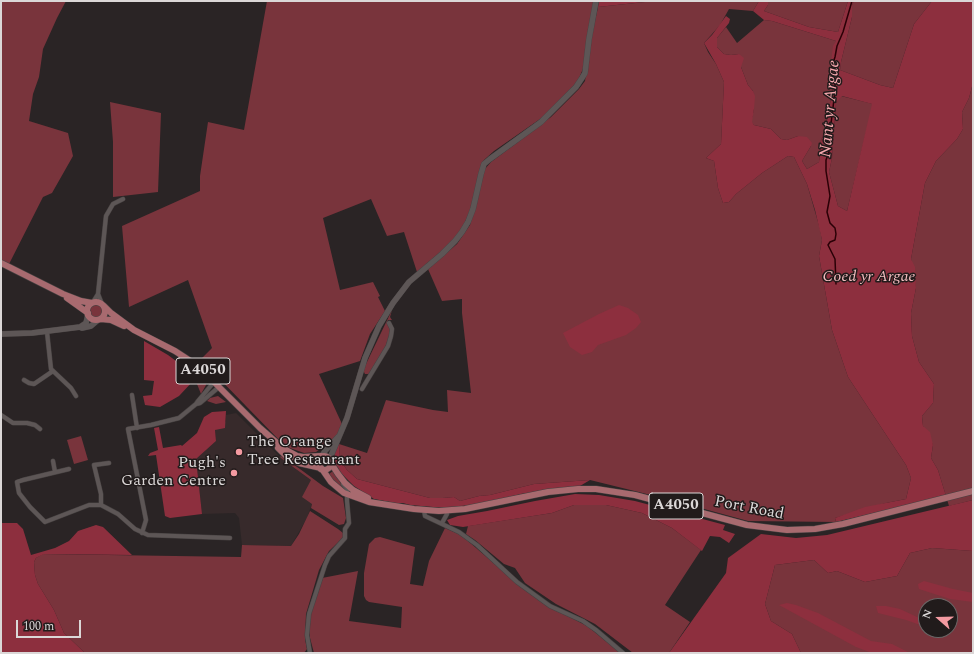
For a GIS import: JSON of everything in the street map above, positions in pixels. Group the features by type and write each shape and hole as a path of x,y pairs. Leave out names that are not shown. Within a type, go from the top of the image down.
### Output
{"main road":[{"name":"A4050","path":"1,263 63,294 81,301 93,303 98,302 103,305 111,313 134,330 195,364 260,428 267,432 291,454 303,457 322,456"},
{"name":"A4050","path":"63,294 92,319 111,320 134,330"},
{"path":"88,314 88,307 93,303"},
{"path":"99,319 105,314 103,305"},
{"name":"A4050","path":"260,428 264,435 290,458 305,465 321,468"},
{"path":"322,456 326,456 330,460 328,468 321,468 318,463 322,456"},
{"name":"Port Road","path":"330,460 341,478 353,490 377,502 397,507 447,511 476,508 558,491 596,489 635,495 751,526 779,530 802,530 843,524 973,491"},
{"name":"Port Road","path":"321,468 338,489 369,502 377,502"}],"street":[{"path":"330,460 347,418 359,374 376,332 393,303 413,279 455,242 462,232 473,209 484,164 541,122 560,104 581,80 585,73 588,39 596,1"},
{"path":"93,303 98,294 106,216 113,204 123,200"},
{"path":"98,294 103,305"},
{"path":"80,327 86,323 88,314"},
{"path":"1,334 47,332 80,327 82,328 91,326 99,319"},
{"path":"362,389 380,362 390,341 392,329 388,323"},
{"path":"47,332 50,362 53,371 71,388 76,396"},
{"path":"24,380 34,384 53,371"},
{"path":"359,374 369,377"},
{"path":"142,533 146,520 128,429 179,418 196,404 214,382"},
{"path":"196,404 200,403 219,387"},
{"path":"132,395 137,428"},
{"path":"1,414 13,423 34,425 40,429"},
{"path":"322,456 339,437"},
{"path":"53,461 55,472"},
{"path":"100,505 101,494 94,465 110,463"},
{"path":"69,469 17,482 19,493 30,507 46,522 89,505 100,505 112,510 135,529 148,535 230,538"},
{"path":"310,653 307,635 309,614 325,565 330,556 345,538 345,529 349,520 347,490 342,483 341,478"},
{"path":"424,510 425,516 459,532 477,545 517,582 550,606 583,621 623,653"},
{"path":"442,523 447,511"}],"shaded area":[{"path":"1,1 66,1 43,49 39,77 33,94 29,121 68,133 73,156 52,193 43,197 7,268 1,266"},
{"path":"267,1 594,1 584,66 578,81 543,117 494,151 484,160 471,208 463,227 449,245 417,272 404,232 387,236 371,199 323,218 340,290 373,282 385,311 370,334 360,361 319,374 342,424 338,434 316,452 304,453 283,444 200,360 212,348 188,280 129,307 122,226 200,191 200,176 208,122 244,130"},
{"path":"654,1 759,1 753,11 729,9 720,25 704,43 724,82 721,144 706,158 714,161 718,188 723,203 729,202 736,194 762,173 788,156 794,157 807,184 820,229 822,240 819,256 832,330 848,377 906,465 911,478 906,499 886,503 835,518 836,522 748,521 590,480 534,484 460,501 454,497 430,498 357,479 347,470 340,460 339,444 367,453 386,400 448,412 447,390 471,393 462,313 462,299 442,301 428,269 457,244 470,225 484,170 491,162 551,117 585,81 590,44 598,7"},
{"path":"768,1 848,1 838,32 809,27 764,11 768,5"},
{"path":"854,1 932,1 914,24 893,88 880,85 840,70 852,17 852,5"},
{"path":"764,20 772,21 836,41 831,73 833,88 826,125 821,141 819,162 807,169 802,161 811,146 798,136 787,140 781,139 771,129 754,125 751,122 754,109 753,91 748,85 741,67 739,54 724,54 717,47 717,38 726,27 737,43"},
{"path":"973,83 973,500 949,506 938,470 931,458 933,445 923,426 922,416 933,403 934,384 919,362 912,336 911,313 916,288 911,259 925,183 936,161 957,139 963,129 962,112 969,98"},
{"path":"841,96 873,104 847,211 838,206 829,172 832,158 836,103"},
{"path":"110,102 161,113 158,192 113,197 113,142"},
{"path":"96,305 100,307 102,311 100,315 96,317 92,315 90,311 92,307"},
{"path":"392,310 390,317 392,320 388,320 387,322 390,329 390,335 385,348 369,374 365,374 363,370"},
{"path":"199,375 205,381 206,385 201,394 197,384"},
{"path":"218,396 226,402 216,404 207,401 210,398"},
{"path":"236,413 282,459 311,480 312,504 307,518 291,546 242,545 239,518 235,513 202,514 196,459 216,441 215,430 226,421 226,415"},
{"path":"81,436 88,460 74,464 67,440"},
{"path":"281,456 323,486 343,498 346,518 344,524 339,525 311,508 312,504 302,497 311,480 282,459 280,457"},
{"path":"333,471 345,491 334,482 329,474"},
{"path":"574,505 606,505 642,513 672,528 701,550 665,605 690,622 669,653 633,653 595,624 556,604 525,583 515,568 504,564 466,534 468,526 552,513"},
{"path":"310,511 338,529 343,533 344,537 329,551 319,570 306,614 305,639 307,649 304,653 85,653 64,633 54,610 38,584 35,575 34,562 36,558 43,554 241,557 242,545 291,546 299,534"},
{"path":"445,528 461,535 525,590 587,626 621,653 314,653 308,626 322,578 358,571 349,621 401,628 402,607 369,602 364,596 364,573 369,544 375,538 380,537 415,547 410,584 423,586 429,561"},
{"path":"932,548 973,551 973,653 801,653 792,634 771,621 765,604 775,565 814,560 828,573 837,571 865,582 897,576 910,553"}],"green space":[{"path":"599,1 654,1 598,7"},
{"name":"Coed yr Argae","path":"759,1 768,1 768,5 764,11 809,27 838,32 848,1 854,1 852,5 852,17 840,70 880,85 893,88 914,24 932,1 973,1 973,83 969,98 962,112 963,129 957,139 936,161 925,183 911,259 915,267 916,288 911,313 912,336 919,362 934,384 933,403 922,416 923,426 930,432 933,445 931,458 938,470 946,496 836,522 835,518 865,507 906,499 911,478 906,465 848,377 832,330 819,256 822,240 815,210 807,184 794,157 788,156 762,173 736,194 729,202 723,203 718,188 714,161 706,158 721,144 724,82 704,43 726,16 730,19 729,23 717,38 717,47 724,54 739,54 744,58 741,67 748,85 755,96 752,122 754,125 771,129 781,139 787,140 798,136 807,137 812,143 802,161 807,169 819,162 821,141 826,125 833,88 831,62 833,46 836,41 772,21 764,20 753,11","holes":["842,96 872,104 847,211 838,206 829,172 832,158 836,103"]},
{"path":"619,305 628,308 638,315 641,322 636,328 626,335 598,345 592,352 582,355 570,347 563,333"},
{"path":"144,341 168,355 196,376 179,396 160,407 145,405 143,396 152,395 154,381 144,380"},
{"path":"226,411 225,428 215,430 216,441 196,459 202,514 170,518 165,516 156,455 148,456 150,453 158,450 154,428 159,427 163,448 182,446 197,433 204,417 212,412"},
{"path":"339,444 340,460 347,470 357,479 430,498 454,497 460,501 534,484 590,480 580,486 521,494 492,502 471,505 444,508 395,503 374,499 354,486 340,472 334,460 335,450"},
{"path":"575,494 599,495 635,501 725,525 723,530 735,534 729,543 720,537 710,536 702,551 672,528 642,513 606,505 574,505 552,513 463,527 450,525 447,520 458,516"},
{"path":"973,500 973,551 932,548 910,553 897,576 865,582 837,571 828,573 814,560 775,565 765,604 771,621 792,634 801,653 669,653 726,573 728,558 761,534 796,538 827,535"},
{"path":"1,523 17,523 23,529 31,555 55,548 69,541 78,531 96,525 103,527 132,555 44,554 36,558 34,562 35,575 38,584 54,610 64,633 85,653 1,653"},
{"path":"924,581 973,593 973,602 958,600 958,598 947,598 919,589 918,584"},
{"path":"787,603 818,613 871,641 892,644 910,653 872,653 856,647 779,605"},
{"path":"876,606 886,606 900,609 918,618 918,624 906,620 878,613"}],"waterway":[{"name":"Nant yr Argae","path":"836,284 835,259 828,245 830,242 835,240 836,234 835,228 830,223 827,212 830,196 826,171 826,160 829,152 826,136 830,132 835,91 835,79 832,73 832,66 852,1"}],"place":[{"name":"The Orange Tree Restaurant","path":"239,452"},
{"name":"Pugh's Garden Centre","path":"234,473"}]}
